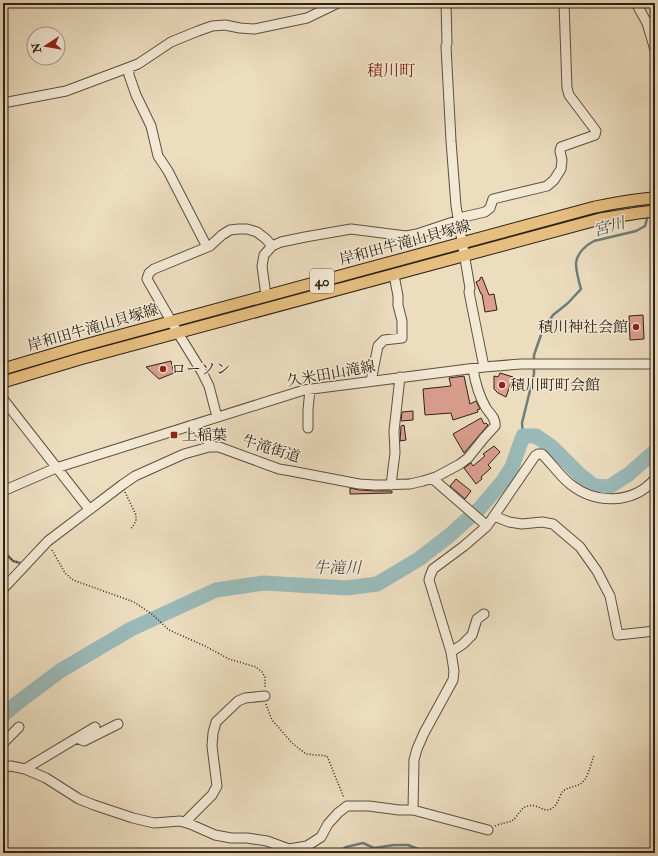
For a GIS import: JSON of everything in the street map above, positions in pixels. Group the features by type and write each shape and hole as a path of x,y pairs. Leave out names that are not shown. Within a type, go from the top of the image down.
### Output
{"main road":[{"name":"岸和田牛滝山貝塚線","path":"3,369 81,346 595,207 643,198 655,198"},
{"name":"岸和田牛滝山貝塚線","path":"3,382 80,359 600,219 655,211"}],"street":[{"path":"3,103 66,91 104,76 130,68 171,42 212,26 225,25 254,29 307,18 338,3"},
{"path":"446,3 446,46 456,206 484,367"},
{"path":"266,296 262,266 264,255 272,246 281,242 351,229 406,236 417,234 459,219 485,212 490,208 493,199 547,186 554,180 561,169 561,147 595,135 596,131 569,95 567,88 564,3"},
{"path":"636,3 646,23 655,50"},
{"path":"130,68 129,75 136,95 151,126 158,156 168,171 207,247"},
{"path":"217,417 209,386 202,372 147,279 149,273 154,270 210,246 230,230 247,229 257,232 272,246"},
{"path":"370,381 378,346 384,340 402,338 402,322 394,275"},
{"name":"久米田山滝線","path":"3,492 56,468 304,390 473,368 522,364 655,364"},
{"name":"牛滝街道","path":"3,589 48,541 122,484 135,476 184,454 199,449 219,447 279,469 354,483 374,485 410,484 432,478 460,464 468,458 495,426 496,422 486,408 481,397 473,368"},
{"path":"391,485 396,453 394,431 400,377"},
{"path":"308,428 310,389"},
{"path":"3,399 89,509"},
{"path":"192,425 214,447"},
{"path":"413,810 414,760 417,749 424,732 453,680 454,672 451,652 429,580 433,570 487,526 535,456 538,454 542,454 570,484 588,495 601,498 613,499 636,493 655,479"},
{"path":"432,478 487,526"},
{"path":"494,516 509,522 522,524 542,522 553,524 580,547 597,571 610,596 618,635 655,632"},
{"path":"451,652 463,644 472,635 477,619 484,614"},
{"path":"185,822 212,795 217,786 212,746 216,722 238,701 245,698 265,696"},
{"path":"77,738 84,741 118,724"},
{"path":"3,743 19,727"},
{"path":"25,769 95,727"},
{"path":"3,767 11,766 25,769 46,778 79,799 112,812 154,823 185,822 215,834 231,838 247,838 267,841 289,849 308,846 322,837 328,824 347,806 369,806 399,810 413,810 488,830"}],"path":[{"path":"122,484 136,515 136,521 131,529"},
{"path":"48,541 65,573 73,580 134,602 153,615 169,630 205,646 229,659 256,667 262,672 265,678 265,701 272,720 292,743 306,754 327,756 347,806"},
{"path":"3,550 13,561 26,564"},
{"path":"488,830 499,824 512,820 525,807 530,805 536,805 546,810 551,810 566,789 581,784 585,780 594,755"}],"building":[{"path":"482,277 489,295 494,294 497,310 485,312 482,294 476,282"},
{"name":"積川神社会館","path":"643,315 644,339 630,340 629,316"},
{"path":"171,361 174,373 159,379 146,367"},
{"name":"積川町町会館","path":"500,373 513,377 506,397 494,389 494,376 498,377"},
{"path":"464,376 470,404 476,401 480,409 477,410 478,412 453,420 451,413 425,415 423,389 451,386 449,378"},
{"path":"413,411 413,420 401,421 402,412"},
{"path":"481,418 484,424 486,423 488,425 464,453 453,434"},
{"path":"404,425 406,440 400,441 401,426"},
{"path":"494,446 500,452 488,465 491,468 476,484 464,468 471,463 473,466 485,456 483,454"},
{"path":"456,479 471,491 465,499 450,486"},
{"path":"350,488 359,490 392,491 392,493 350,494"}],"waterway":[{"name":"宮川","path":"534,362 534,355 542,332 553,315 568,303 581,289 576,263 580,253 585,247 594,241 636,231 645,226 648,215"},
{"name":"宮川","path":"523,436 522,423 534,374 534,367"},
{"name":"牛滝川","path":"3,715 60,671 131,629 216,590 264,583 347,588 377,584 419,559 450,535 480,508 503,481 512,467 523,436 536,436 553,448 580,475 594,486 609,487 629,474 655,451"},
{"path":"3,551 13,561 24,564"},
{"path":"337,853 346,847 363,843 374,848 394,845 408,845 428,853"}],"place":[{"name":"積川神社会館","path":"636,327"},
{"name":"ローソン","path":"163,369"},
{"name":"積川町町会館","path":"502,385"},
{"name":"上稲葉","path":"174,435"}],"district":[{"name":"積川町","path":"391,71"}]}
